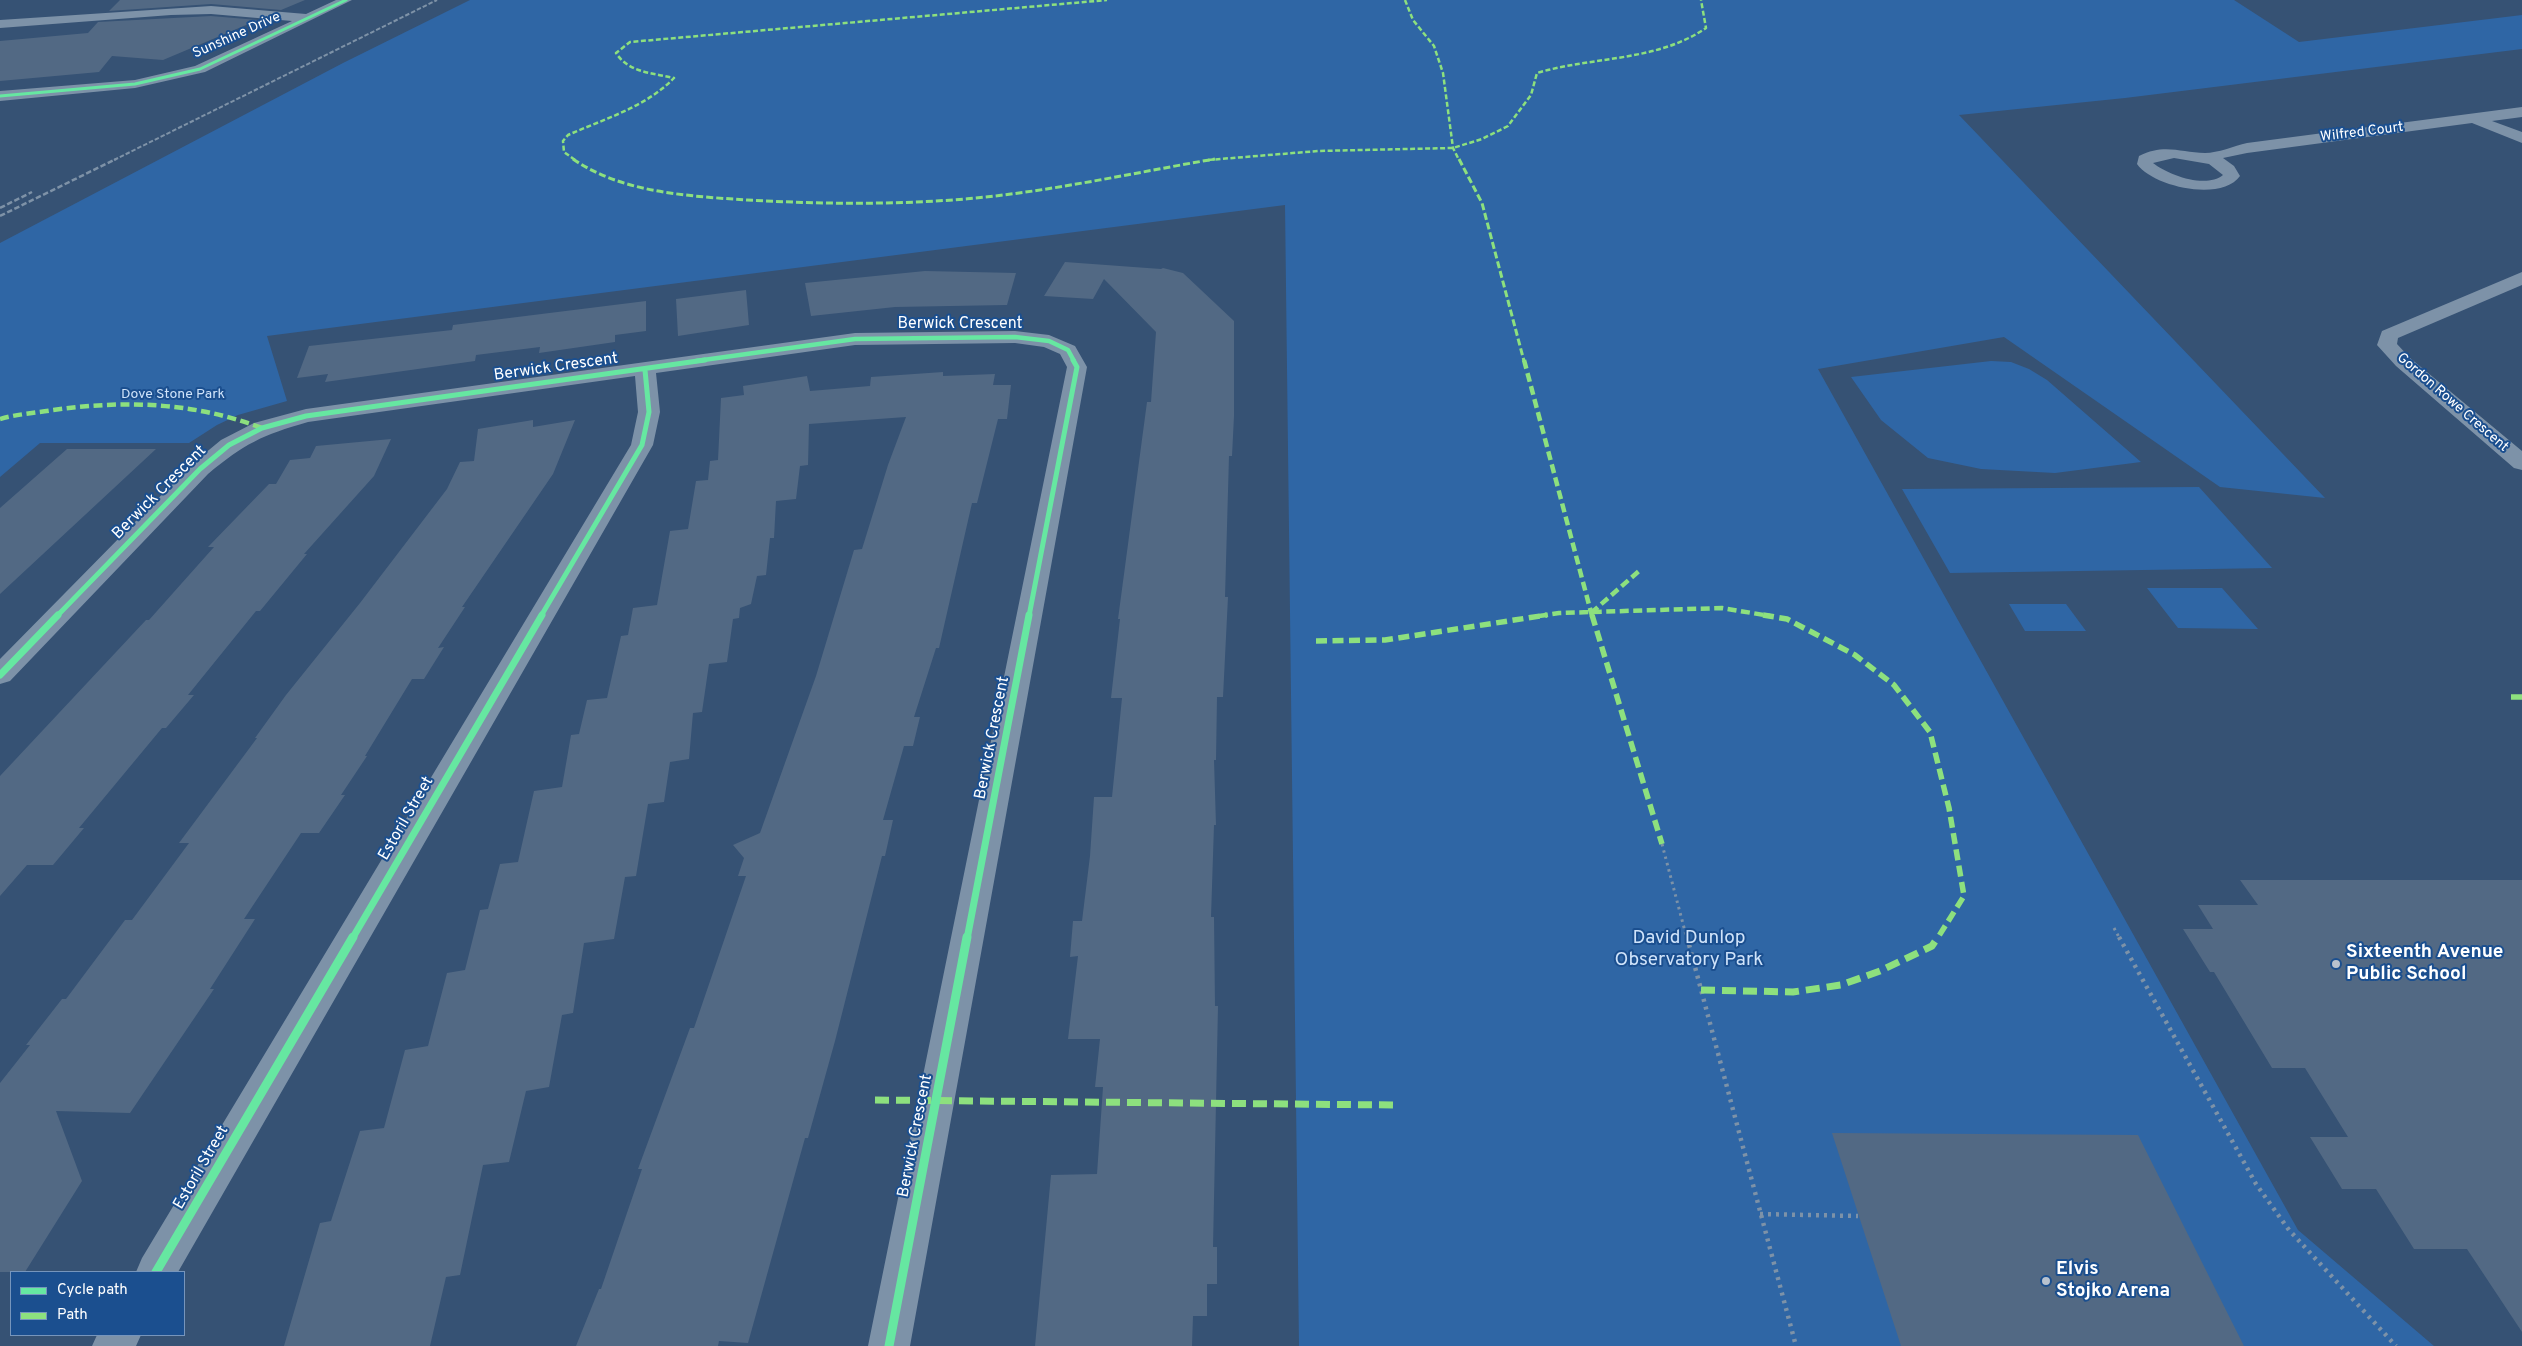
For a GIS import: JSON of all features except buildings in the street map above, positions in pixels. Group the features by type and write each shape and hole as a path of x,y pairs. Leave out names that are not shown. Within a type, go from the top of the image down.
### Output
{"street":[{"name":"Sunshine Drive","path":"0,96 135,84 200,69 346,0"},
{"path":"0,24 171,10 211,10 308,18"},
{"name":"Wilfred Court","path":"2204,158 2247,148 2522,112"},
{"path":"2473,118 2522,138"},
{"name":"Gordon Rowe Crescent","path":"2522,278 2389,335 2387,345 2403,362 2522,463"},
{"name":"Berwick Crescent","path":"0,675 200,469 229,445 262,428 306,416 645,370 855,339 1015,337 1048,341 1068,350 1077,367 889,1346"},
{"name":"Estoril Street","path":"157,1271 642,444 649,412 645,370"}],"path":[{"path":"1662,844 1796,1346"},
{"path":"2114,928 2256,1184 2289,1230 2396,1346"},
{"path":"1760,1214 1858,1216"}],"green space":[{"path":"470,0 2234,0 2299,42 2522,15 2522,49 2125,98 1959,115 2325,498 2220,487 2004,337 1818,369 2298,1230 2434,1346 1299,1346 1285,205 267,336 287,401 238,415 217,425 189,443 40,443 0,477 0,243 343,63"},
{"path":"1991,361 2011,362 2029,369 2047,380 2141,462 2055,473 1981,469 1928,458 1881,420 1851,377"},
{"path":"2199,487 2272,568 1950,573 1902,489"},
{"path":"2147,588 2222,588 2258,629 2178,628"},
{"path":"2009,604 2066,604 2086,631 2025,631"}],"railway":[{"path":"114,160 437,0"},
{"path":"0,216 116,159"},
{"path":"0,208 32,192"}],"marked path":[{"path":"1107,0 630,42 616,53 627,65 634,69 674,78 666,87 640,103 568,135 563,141 564,152 592,172 619,183 702,197 827,204 966,199 1044,189 1224,157 1318,151 1453,148 1482,139 1508,126 1531,95 1537,73 1579,63 1648,53 1669,48 1689,40 1706,28 1701,0"},
{"path":"1405,0 1413,20 1434,46 1443,73 1453,148 1482,203 1591,613 1662,844"},
{"path":"0,419 76,407 130,403 184,406 236,418 262,428"},
{"path":"1591,613 1639,571"},
{"path":"1316,641 1385,640 1559,613 1722,608 1787,619 1855,655 1894,685 1930,732 1949,808 1964,896 1932,946 1880,971 1841,985 1793,992 1701,990"},
{"path":"2511,697 2522,697"},
{"path":"875,1100 1393,1105"}],"cycle path":[{"path":"0,96 135,84 200,69 346,0"},
{"path":"0,675 200,469 229,445 262,428 306,416 855,339 1015,337 1049,341 1068,350 1077,367 889,1346"},
{"path":"157,1271 642,445 649,412 645,370"}],"place":[{"name":"Sixteenth Avenue Public School","path":"2336,964"},
{"name":"Elvis Stojko Arena","path":"2046,1281"}],"park label":[{"name":"Dove Stone Park","path":"173,395"},
{"name":"David Dunlop Observatory Park","path":"1689,950"}]}
